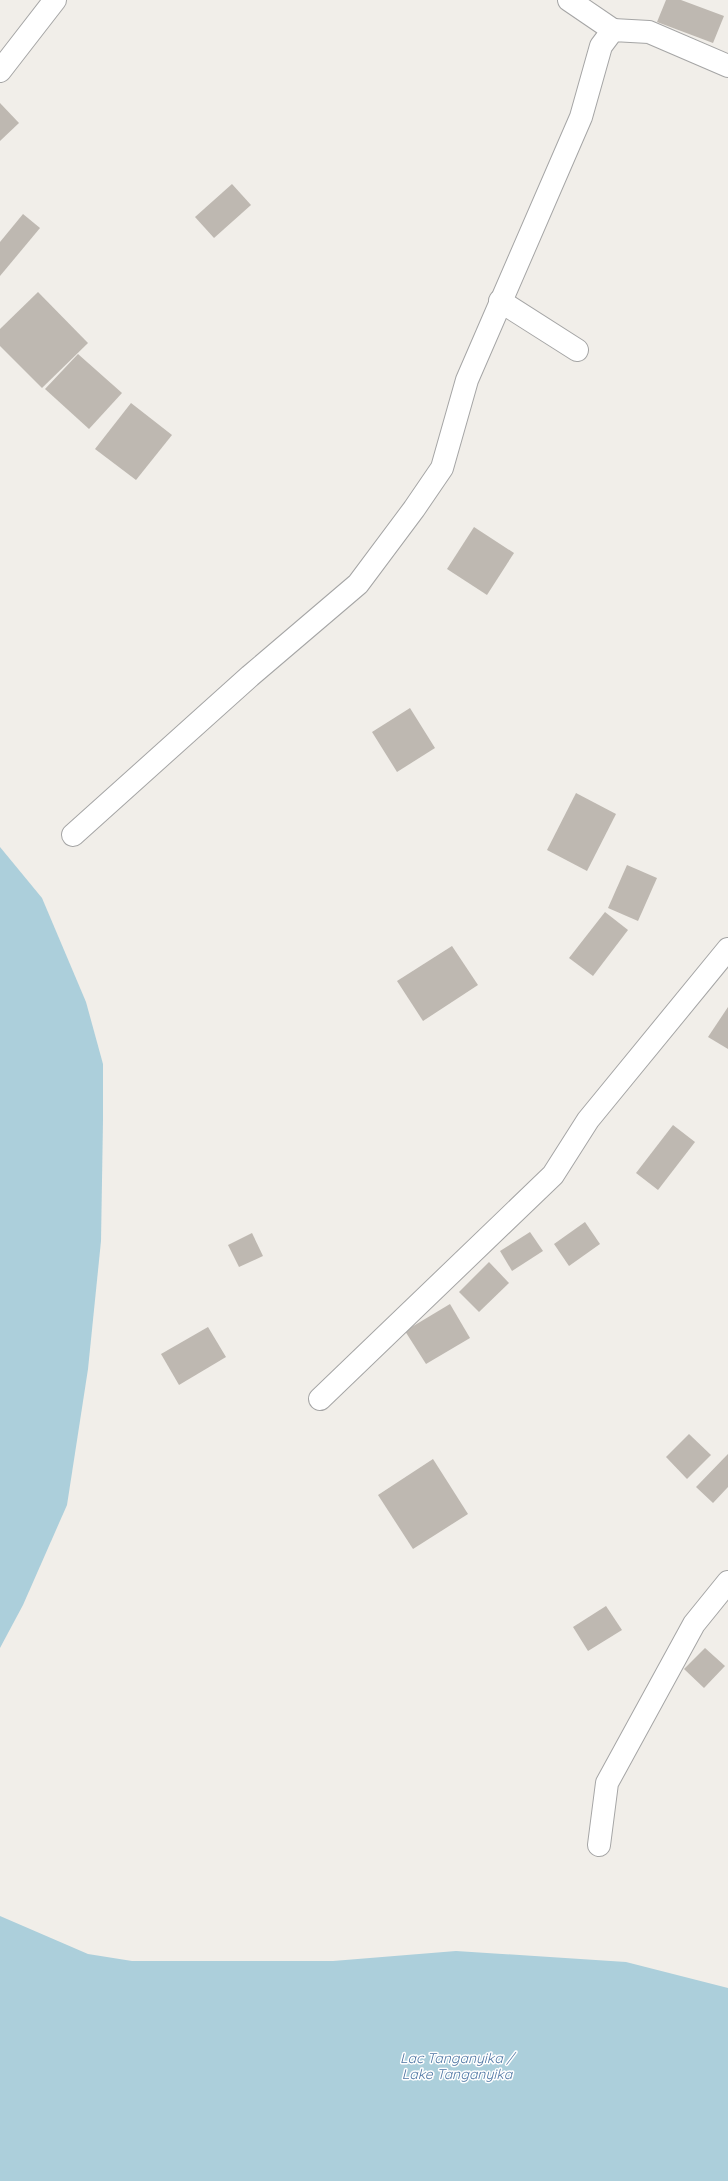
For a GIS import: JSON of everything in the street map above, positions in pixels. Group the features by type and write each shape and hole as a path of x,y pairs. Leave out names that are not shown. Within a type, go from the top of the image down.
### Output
{"street":[{"path":"0,71 55,0"},
{"path":"569,0 613,30 649,32 728,66"},
{"path":"73,835 250,676 358,584 414,509 442,468 467,380 581,117 601,46 613,30"},
{"path":"500,301 576,350"},
{"path":"320,1399 553,1175 588,1120 728,949"},
{"path":"599,1845 607,1783 694,1624 728,1582"}],"water":[{"path":"0,847 42,898 86,1002 103,1064 103,1120 101,1241 88,1369 67,1505 23,1605 0,1648"},
{"name":"Lac Tanganyika / Lake Tanganyika","path":"0,1916 88,1954 132,1961 333,1961 456,1951 626,1962 728,1988 728,2181 0,2181"}],"building":[{"path":"666,0 681,0 724,16 713,43 657,22"},
{"path":"0,103 19,123 0,141"},
{"path":"232,184 251,205 214,238 195,217"},
{"path":"23,214 40,228 0,276 0,242"},
{"path":"38,292 88,343 42,388 0,346 0,329"},
{"path":"78,354 122,393 89,429 45,389"},
{"path":"131,403 172,435 136,480 95,449"},
{"path":"474,527 514,553 487,595 447,569"},
{"path":"410,708 435,748 397,772 372,732"},
{"path":"576,793 616,814 587,871 547,850"},
{"path":"627,865 657,878 638,921 608,908"},
{"path":"605,912 628,930 593,976 569,958"},
{"path":"452,946 478,985 423,1021 397,981"},
{"path":"728,1007 728,1049 708,1037"},
{"path":"673,1125 695,1142 658,1190 636,1173"},
{"path":"585,1222 600,1244 569,1266 554,1244"},
{"path":"530,1232 543,1251 512,1271 500,1251"},
{"path":"252,1233 263,1256 239,1267 228,1245"},
{"path":"489,1262 509,1283 479,1312 459,1292"},
{"path":"450,1304 470,1338 426,1364 405,1331"},
{"path":"208,1327 226,1357 179,1385 161,1354"},
{"path":"689,1434 711,1455 687,1479 666,1457"},
{"path":"728,1454 728,1487 713,1503 696,1487"},
{"path":"433,1459 468,1514 413,1549 378,1495"},
{"path":"606,1606 622,1630 588,1651 573,1627"},
{"path":"705,1648 725,1666 704,1688 684,1669"}]}
